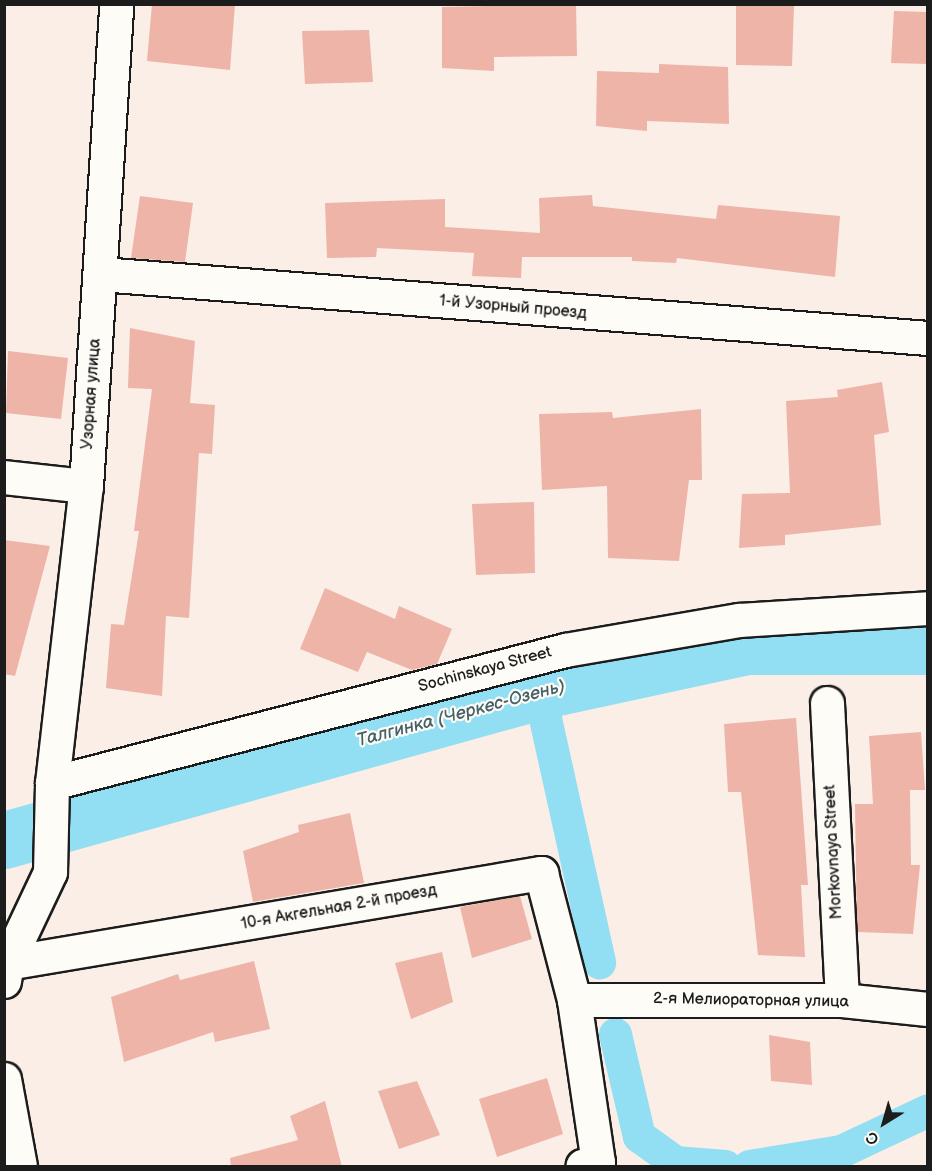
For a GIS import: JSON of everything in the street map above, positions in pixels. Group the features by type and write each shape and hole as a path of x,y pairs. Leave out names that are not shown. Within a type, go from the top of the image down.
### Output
{"street":[{"name":"Узорная улица","path":"6,972 50,872 52,783 86,486 117,4"},
{"name":"1-й Узорный проезд","path":"100,274 927,338"},
{"path":"4,477 86,486"},
{"name":"Sochinskaya Street","path":"52,783 565,650 739,620 927,608"},
{"name":"Morkovnaya Street","path":"827,703 842,1000"},
{"name":"10-я Акгельная 2-й проезд","path":"6,972 541,873 574,1000"},
{"path":"574,1000 598,1162 582,1167"},
{"name":"2-я Мелиораторная улица","path":"574,1000 842,1000 927,1009"},
{"path":"4,1078 20,1167"}],"building":[{"path":"152,4 235,4 230,70 147,61"},
{"path":"576,4 577,56 494,57 494,71 442,68 442,7"},
{"path":"736,4 794,6 792,66 736,65"},
{"path":"894,11 927,12 927,64 891,63"},
{"path":"369,30 373,82 305,84 302,31"},
{"path":"659,64 728,67 729,124 647,121 647,131 596,126 597,71 659,73"},
{"path":"592,195 593,206 716,219 718,205 840,216 835,277 677,258 676,263 632,261 632,257 522,257 521,278 472,276 474,253 377,248 376,257 327,258 325,203 445,199 445,227 540,233 539,198"},
{"path":"140,196 193,203 185,262 131,258"},
{"path":"130,328 195,341 190,403 215,405 212,454 199,453 189,618 166,616 162,696 106,688 111,624 124,625 139,531 134,531 152,389 128,388"},
{"path":"8,351 68,358 61,419 6,413"},
{"path":"882,382 889,432 874,435 881,525 785,535 785,545 739,548 742,494 790,493 786,401 838,397 837,390"},
{"path":"701,409 702,480 689,480 679,561 608,558 607,486 542,490 539,414 612,412 613,418"},
{"path":"534,502 535,573 476,575 472,504"},
{"path":"4,540 50,546 15,676 4,674"},
{"path":"325,588 395,619 399,606 452,629 437,664 412,670 367,652 358,672 300,649"},
{"path":"796,718 808,885 801,885 805,957 758,955 741,792 728,792 724,724"},
{"path":"921,732 925,790 910,790 911,865 920,865 913,934 857,932 855,804 873,804 869,736"},
{"path":"350,813 364,883 253,902 243,851 299,832 298,825"},
{"path":"520,896 532,939 472,958 460,907"},
{"path":"442,952 453,1002 411,1019 395,963"},
{"path":"254,961 270,1029 215,1042 213,1032 124,1062 111,997 178,974 180,980"},
{"path":"769,1035 810,1042 812,1085 771,1081"},
{"path":"547,1078 563,1134 497,1157 479,1099"},
{"path":"417,1081 440,1135 399,1149 378,1091"},
{"path":"325,1101 342,1167 231,1167 230,1158 298,1140 290,1116"}],"waterway":[{"name":"Талгинка (Черкес-Озень)","path":"4,840 539,691 747,646 928,646"},
{"path":"539,691 599,962"},
{"path":"615,1034 639,1136 675,1162 725,1166"},
{"path":"749,1166 841,1151 928,1110"}]}
